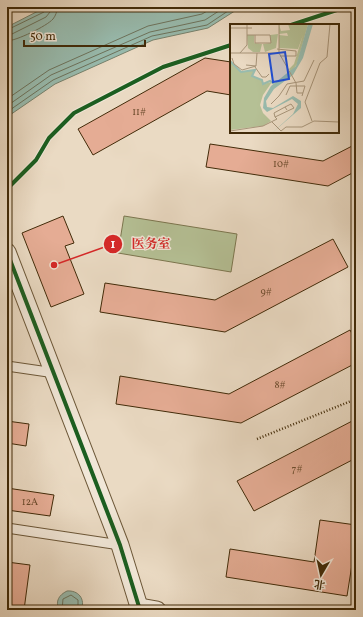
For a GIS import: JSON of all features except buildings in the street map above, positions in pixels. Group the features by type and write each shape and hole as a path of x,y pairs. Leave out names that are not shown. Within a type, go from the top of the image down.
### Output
{"street":[{"path":"7,252 55,373 120,545 140,609 157,610"}],"lane":[{"path":"7,366 55,373"},
{"path":"7,528 120,545"}],"path":[{"path":"257,439 356,399"}],"shaded area":[{"path":"124,216 237,234 231,272 118,253"}],"water":[{"path":"46,7 241,7 208,28 153,40 55,84 7,117 7,27"},
{"path":"67,591 75,592 80,596 82,599 81,610 59,610 57,604 58,599"}],"cycle path":[{"path":"294,24 346,7"},
{"path":"7,189 36,160 49,138 74,113 163,67 230,45"},
{"path":"7,252 120,545 140,610"}],"place":[{"name":"医务室","path":"54,265"}]}
